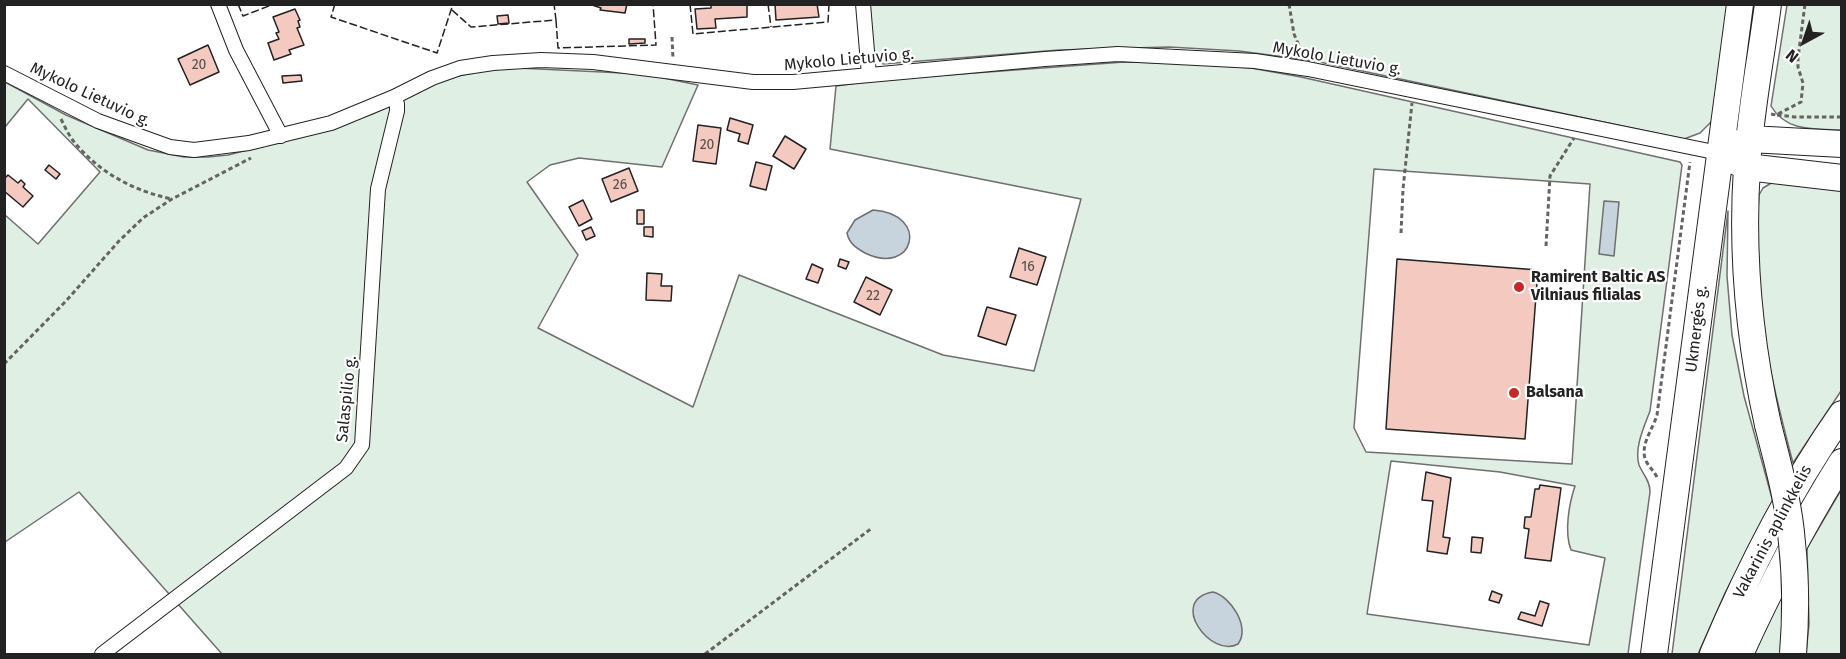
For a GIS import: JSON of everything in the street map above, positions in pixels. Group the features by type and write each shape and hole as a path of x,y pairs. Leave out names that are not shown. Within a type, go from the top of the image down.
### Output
{"highway":[{"name":"Ukmergės g.","path":"1654,654 1740,4"},
{"path":"1768,4 1747,167 1745,256 1752,342 1784,491 1792,541 1795,586 1793,654"},
{"path":"1719,153 1750,138 1842,144"},
{"path":"1719,153 1747,167 1842,178"},
{"name":"Vakarinis aplinkkelis","path":"1713,654 1764,544 1803,475 1842,414"},
{"name":"Vakarinis aplinkkelis","path":"1740,654 1805,521 1842,462"}],"street":[{"path":"218,4 236,50 281,136"},
{"path":"863,4 869,75"},
{"name":"Mykolo Lietuvio g.","path":"4,73 98,121 170,147 194,150 219,148 281,136 331,123 460,68 493,63 541,60 593,62 753,82 793,82 1118,54 1255,61 1308,69 1719,153"},
{"name":"Salaspilio g.","path":"102,654 346,468 362,445 378,189 397,111 394,97"}],"path":[{"path":"1289,4 1294,34 1308,69"},
{"path":"1785,111 1801,102 1803,83 1798,58 1805,4"},
{"path":"672,37 674,71"},
{"path":"1401,233 1413,90"},
{"path":"63,104 59,115 74,142 90,158 129,186 148,194 172,199"},
{"path":"1776,114 1795,117 1842,117"},
{"path":"1546,246 1550,176 1584,124"},
{"path":"4,364 143,218 172,199 251,158 281,136"},
{"path":"1657,478 1646,460 1645,442 1657,415 1692,147"},
{"path":"705,654 872,528"}],"green space":[{"path":"866,5 1728,5 1712,121 1700,133 1684,139 1315,61 1239,51 1169,47 1059,50 883,64 873,52"},
{"path":"1787,5 1841,5 1841,130 1811,129 1793,125 1785,121 1771,106"},
{"path":"1124,62 1251,68 1301,77 1680,162 1682,165 1650,411 1640,438 1638,452 1639,465 1648,481 1650,492 1628,654 222,654 79,492 5,542 5,215 38,244 100,172 28,99 5,127 5,82 66,115 148,150 184,157 228,155 314,133 372,114 434,84 487,70 518,68 644,74 698,85 662,167 579,158 550,165 527,182 578,255 538,328 693,407 739,275 943,355 1034,371 1081,199 830,149 836,86 879,80","holes":["1374,169 1590,184 1572,464 1366,452 1354,428","1391,461 1500,472 1575,486 1568,518 1571,550 1605,558 1589,645 1367,614"]},
{"path":"1773,182 1841,190 1841,391 1793,463 1768,360 1757,282 1756,240 1759,195 1763,188"},
{"path":"1728,211 1727,276 1732,335 1744,396 1773,502 1725,593 1698,654 1672,654"},
{"path":"1841,490 1841,654 1806,654 1809,624 1807,548"},
{"path":"1783,594 1781,654 1751,654 1764,625"}],"shaded area":[{"path":"1604,201 1619,202 1614,256 1599,254"},
{"path":"873,210 891,214 903,222 909,232 909,242 904,251 895,257 882,258 865,253 849,240 847,233 855,220"},
{"path":"1213,592 1226,599 1237,613 1242,629 1238,644 1227,646 1216,643 1198,627 1194,616 1194,606 1200,597"}],"building":[{"path":"589,4 627,4 625,13 600,10 601,8"},
{"path":"711,4 747,4 747,17 715,19 716,28 697,29 695,9 711,8"},
{"path":"775,4 817,4 819,17 776,20"},
{"path":"295,9 300,20 298,21 300,27 297,28 304,45 289,50 291,54 274,60 268,43 279,39 276,33 279,32 273,17"},
{"path":"508,15 509,23 498,24 497,16"},
{"path":"629,39 645,39 645,43 629,44"},
{"path":"208,45 219,72 190,85 178,59"},
{"path":"301,75 302,81 283,83 282,76"},
{"path":"730,118 753,125 748,144 738,141 740,134 727,130"},
{"path":"698,125 721,128 716,164 693,161"},
{"path":"785,136 806,149 794,169 773,156"},
{"path":"756,162 772,166 766,190 750,186"},
{"path":"49,165 60,174 56,179 45,170"},
{"path":"629,168 638,191 611,202 602,179"},
{"path":"8,175 18,183 21,180 25,184 23,187 33,196 23,207 4,191 4,179"},
{"path":"583,200 592,219 579,226 569,207"},
{"path":"637,210 644,210 644,224 637,224"},
{"path":"591,227 595,236 586,240 582,231"},
{"path":"644,227 653,227 653,237 644,236"},
{"path":"1019,248 1046,257 1037,285 1010,277"},
{"path":"840,259 849,262 846,269 838,266"},
{"path":"1397,259 1538,270 1525,439 1386,429"},
{"path":"812,264 823,269 818,283 806,279"},
{"path":"647,273 662,274 661,286 672,286 671,301 646,300"},
{"path":"866,277 892,290 880,315 854,302"},
{"path":"987,307 1016,315 1006,345 978,336"},
{"path":"1426,472 1451,478 1443,537 1450,538 1447,554 1427,551 1433,501 1422,500"},
{"path":"1540,485 1561,488 1551,561 1525,558 1529,529 1524,528 1525,517 1531,517 1535,489 1539,489"},
{"path":"1472,537 1483,538 1481,553 1471,552"},
{"path":"1492,591 1502,595 1499,603 1489,600"},
{"path":"1540,601 1549,604 1542,626 1518,619 1521,612 1535,616"}],"fence":[{"path":"238,4 243,16 274,4"},
{"path":"335,4 331,17 437,53 453,4"},
{"path":"452,10 471,27 556,20 554,4"},
{"path":"556,20 558,48 656,45 653,4"},
{"path":"690,4 693,34 828,22 829,4"},
{"path":"768,4 771,27"}],"place":[{"name":"Ramirent Baltic AS Vilniaus filialas","path":"1519,287"},
{"name":"Balsana","path":"1514,393"}]}
